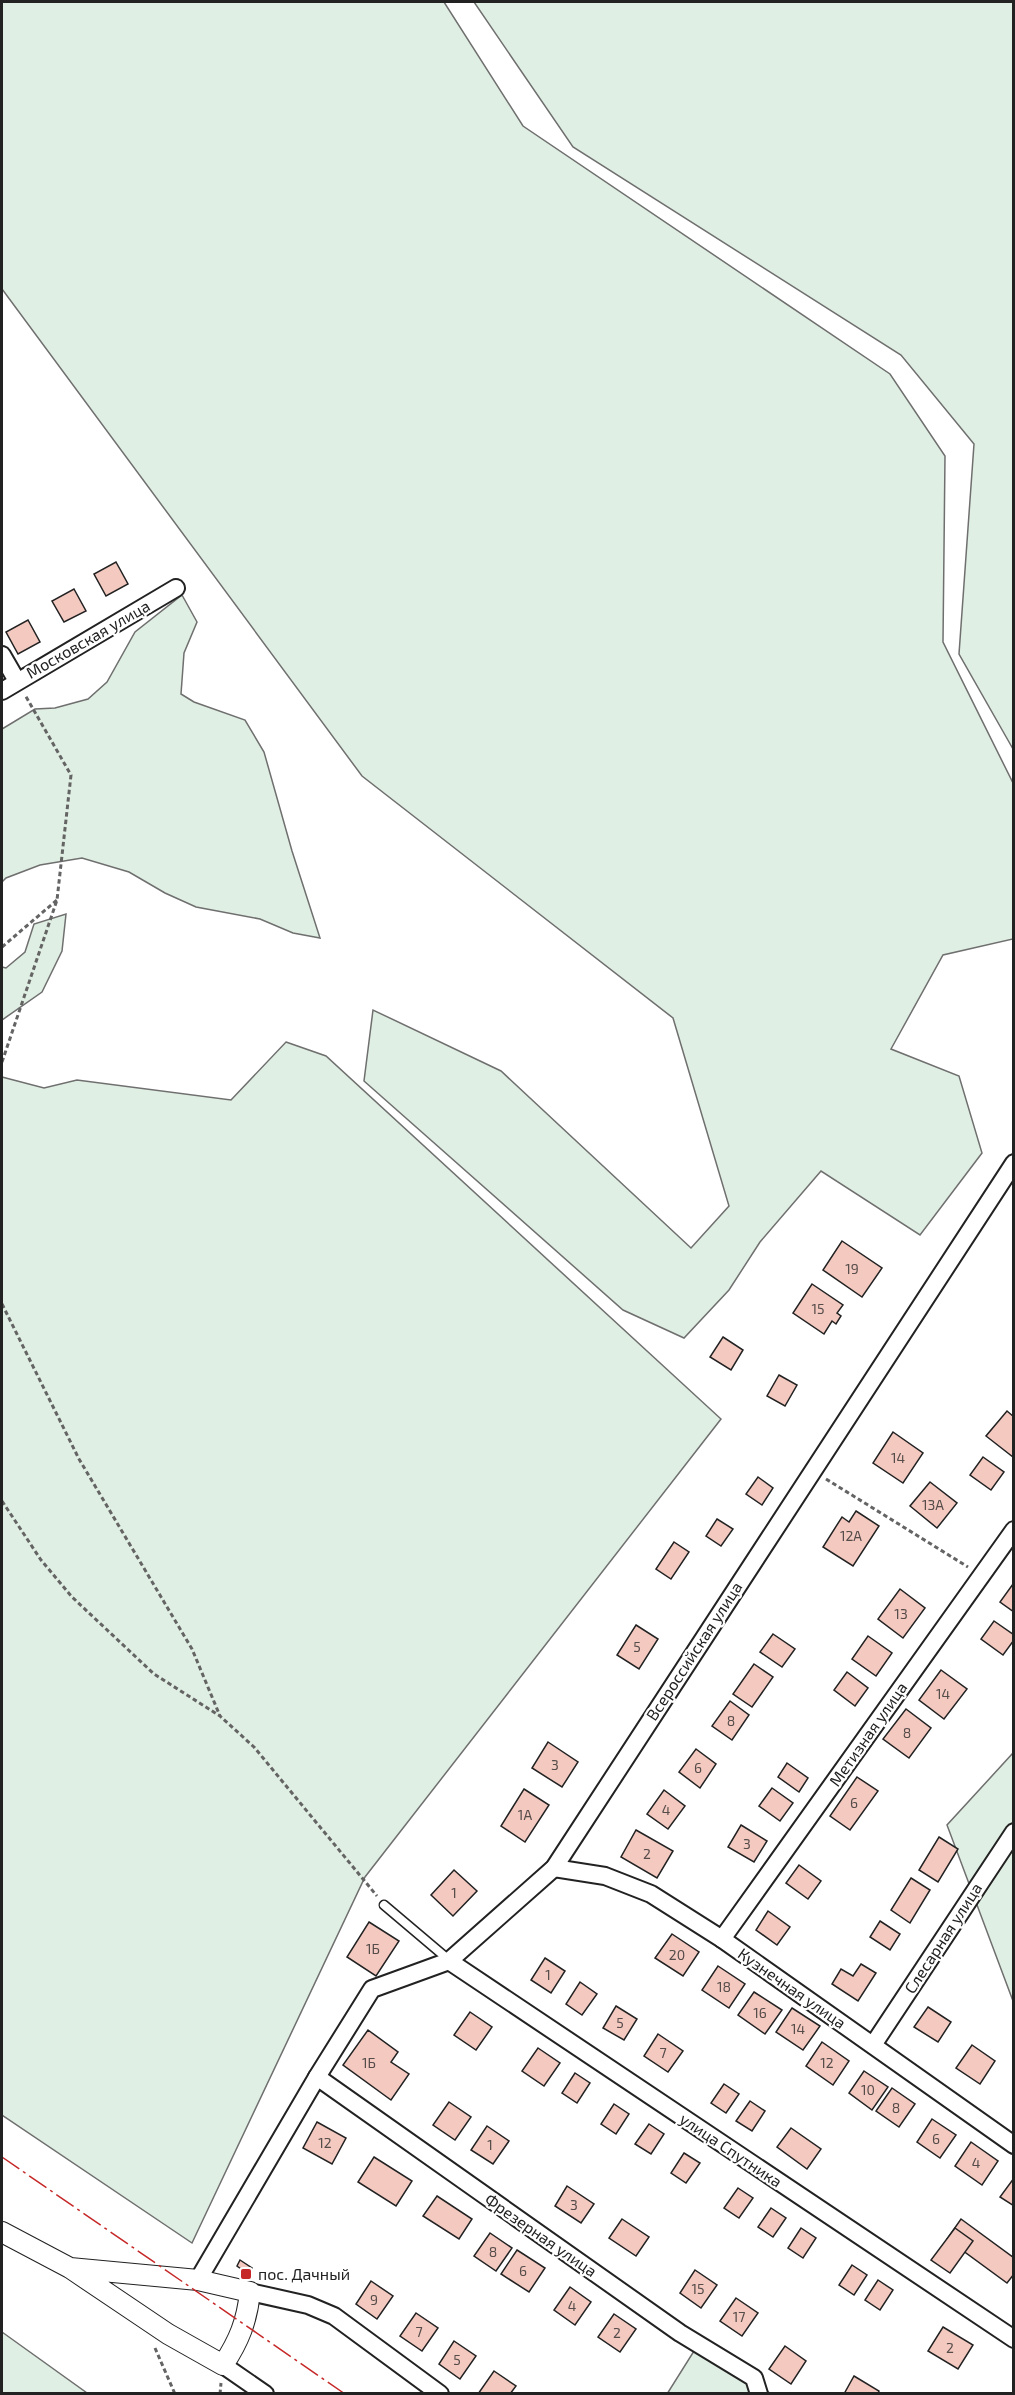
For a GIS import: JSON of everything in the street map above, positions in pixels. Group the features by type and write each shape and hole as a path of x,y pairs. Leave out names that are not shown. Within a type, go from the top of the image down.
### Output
{"street":[{"name":"Московская улица","path":"2,691 176,588"},
{"path":"2,655 17,681"},
{"name":"Всероссийская улица","path":"198,2280 317,2077 372,1989 449,1961 554,1868 811,1470 1014,1163"},
{"name":"Метизная улица","path":"722,1939 1014,1530"},
{"name":"Слесарная улица","path":"873,2045 1014,1832"},
{"name":"Кузнечная улица","path":"554,1868 605,1876 651,1894 722,1939 1014,2145"},
{"name":"улица Спутника","path":"449,1961 1014,2339"},
{"name":"Фрезерная улица","path":"317,2077 680,2333 754,2378 759,2394"},
{"path":"2,2232 70,2268 168,2334 223,2365 265,2394"},
{"path":"70,2268 198,2280 308,2305 334,2316 440,2394"},
{"path":"223,2365 243,2332 250,2292"}],"lane":[{"path":"384,1905 449,1961"}],"path":[{"path":"2,1062 57,900 71,775 17,681"},
{"path":"2,948 57,900"},
{"path":"2,1305 79,1459 192,1649 220,1716"},
{"path":"811,1470 981,1575"},
{"path":"2,1501 41,1560 72,1597 154,1674 220,1716 254,1747 384,1905"},
{"path":"151,2340 175,2394"}],"green space":[{"path":"2,2 444,2 523,126 890,374 945,456 943,642 1013,783 1013,939 943,955 891,1049 959,1076 982,1153 920,1235 821,1171 760,1242 729,1290 684,1338 623,1310 364,1081 373,1010 501,1071 691,1248 729,1206 673,1018 362,776 2,289"},
{"path":"474,2 1013,2 1013,749 959,654 974,444 901,355 573,147"},
{"path":"182,595 197,622 184,653 181,694 194,702 245,720 264,752 320,938 293,933 260,919 196,907 165,893 129,872 82,858 40,865 6,878 2,882 2,729 35,709 55,708 88,699 107,682 135,632"},
{"path":"66,914 62,951 42,992 2,1020 2,967 6,968 25,952 34,924"},
{"path":"286,1042 326,1056 721,1419 365,1877 192,2243 2,2115 2,1077 44,1088 77,1080 231,1100"},
{"path":"1013,1753 1013,2001 947,1825"},
{"path":"2,2332 87,2393 2,2393"},
{"path":"694,2351 770,2393 667,2394"}],"building":[{"path":"116,562 128,584 106,596 94,574"},
{"path":"74,589 86,611 64,622 52,601"},
{"path":"28,620 40,642 18,654 6,632"},
{"path":"842,1241 882,1268 862,1297 823,1270"},
{"path":"812,1284 843,1305 837,1313 841,1316 836,1324 832,1321 824,1334 793,1313"},
{"path":"723,1337 743,1350 731,1370 710,1357"},
{"path":"779,1375 797,1385 785,1406 767,1396"},
{"path":"1007,1411 1014,1417 1013,1457 986,1436"},
{"path":"893,1432 923,1453 903,1483 873,1463"},
{"path":"983,1457 1004,1472 991,1490 970,1475"},
{"path":"758,1477 773,1488 762,1505 746,1494"},
{"path":"930,1482 957,1503 937,1528 910,1506"},
{"path":"856,1511 879,1526 853,1566 823,1547 842,1517 849,1522"},
{"path":"717,1519 733,1529 721,1546 706,1536"},
{"path":"674,1542 689,1552 671,1579 656,1569"},
{"path":"1014,1584 1014,1612 1000,1602"},
{"path":"900,1589 925,1608 903,1638 878,1619"},
{"path":"994,1621 1014,1635 1014,1640 1003,1655 981,1639"},
{"path":"636,1625 658,1639 639,1669 617,1655"},
{"path":"773,1634 795,1649 782,1667 760,1652"},
{"path":"868,1636 892,1653 876,1676 852,1659"},
{"path":"754,1664 773,1677 752,1707 733,1694"},
{"path":"941,1670 967,1689 944,1719 919,1700"},
{"path":"847,1672 868,1688 855,1706 834,1690"},
{"path":"730,1701 749,1715 732,1740 712,1726"},
{"path":"906,1709 931,1728 909,1758 883,1739"},
{"path":"548,1742 578,1762 562,1787 532,1768"},
{"path":"696,1749 716,1764 700,1788 679,1772"},
{"path":"787,1763 808,1778 799,1792 778,1777"},
{"path":"857,1777 878,1791 850,1830 830,1816"},
{"path":"772,1788 793,1803 780,1821 759,1806"},
{"path":"524,1789 549,1805 525,1842 501,1826"},
{"path":"664,1790 685,1806 668,1829 647,1814"},
{"path":"741,1825 767,1841 754,1862 728,1847"},
{"path":"636,1830 673,1851 657,1878 621,1857"},
{"path":"939,1837 958,1849 938,1882 919,1870"},
{"path":"799,1865 821,1881 808,1899 786,1883"},
{"path":"454,1870 477,1891 453,1916 431,1895"},
{"path":"911,1878 930,1890 910,1923 891,1910"},
{"path":"768,1911 790,1927 777,1945 756,1930"},
{"path":"880,1921 900,1934 890,1950 870,1937"},
{"path":"369,1922 399,1941 376,1976 347,1957"},
{"path":"672,1934 699,1952 683,1976 655,1958"},
{"path":"545,1958 565,1971 551,1993 531,1980"},
{"path":"861,1964 876,1973 858,2001 832,1984 841,1969 853,1976"},
{"path":"718,1966 745,1984 729,2008 702,1990"},
{"path":"580,1982 597,1994 582,2015 566,2004"},
{"path":"754,1992 782,2010 765,2034 738,2015"},
{"path":"616,2006 637,2019 624,2040 603,2028"},
{"path":"928,2007 951,2022 938,2042 914,2027"},
{"path":"792,2008 820,2026 803,2050 776,2032"},
{"path":"470,2012 492,2027 476,2050 454,2035"},
{"path":"368,2030 398,2052 391,2062 409,2074 391,2100 343,2065"},
{"path":"658,2034 683,2051 668,2072 644,2056"},
{"path":"822,2042 849,2061 833,2085 806,2066"},
{"path":"972,2045 995,2061 980,2084 956,2068"},
{"path":"538,2048 560,2063 544,2086 522,2071"},
{"path":"864,2071 888,2087 872,2110 849,2093"},
{"path":"575,2073 590,2083 577,2103 562,2093"},
{"path":"724,2084 739,2094 726,2113 711,2103"},
{"path":"892,2088 915,2104 899,2127 876,2111"},
{"path":"750,2101 765,2111 752,2131 736,2121"},
{"path":"449,2102 471,2117 455,2140 433,2125"},
{"path":"614,2104 629,2114 616,2134 601,2124"},
{"path":"932,2119 956,2135 940,2158 917,2142"},
{"path":"317,2122 346,2138 332,2164 303,2148"},
{"path":"649,2124 664,2134 651,2154 635,2144"},
{"path":"487,2126 509,2141 493,2164 471,2150"},
{"path":"791,2128 821,2149 807,2169 777,2147"},
{"path":"971,2142 998,2161 982,2185 955,2166"},
{"path":"684,2153 700,2163 686,2183 671,2173"},
{"path":"374,2157 412,2181 396,2206 358,2182"},
{"path":"1014,2178 1014,2206 1000,2197"},
{"path":"567,2186 594,2204 581,2223 555,2206"},
{"path":"738,2188 753,2198 739,2218 724,2208"},
{"path":"437,2196 472,2219 459,2239 423,2216"},
{"path":"771,2208 786,2218 773,2237 758,2227"},
{"path":"622,2219 649,2237 636,2256 609,2238"},
{"path":"961,2219 1014,2258 1014,2274 1007,2283 947,2239"},
{"path":"801,2228 816,2238 803,2258 788,2248"},
{"path":"955,2228 973,2241 950,2273 931,2260"},
{"path":"490,2233 512,2248 496,2271 474,2256"},
{"path":"517,2250 545,2268 529,2292 501,2274"},
{"path":"240,2260 252,2268 248,2274 237,2266"},
{"path":"852,2265 867,2275 854,2295 839,2285"},
{"path":"695,2270 717,2285 701,2308 680,2293"},
{"path":"878,2280 893,2290 880,2310 865,2300"},
{"path":"371,2281 393,2296 377,2319 356,2304"},
{"path":"570,2287 591,2302 575,2325 554,2310"},
{"path":"736,2298 758,2313 742,2336 720,2321"},
{"path":"416,2313 438,2328 422,2351 400,2336"},
{"path":"614,2314 636,2329 620,2352 598,2337"},
{"path":"943,2327 973,2345 958,2369 928,2351"},
{"path":"454,2341 476,2356 460,2379 439,2364"},
{"path":"785,2346 806,2361 791,2384 769,2369"},
{"path":"494,2371 516,2386 510,2394 478,2394"},
{"path":"854,2376 879,2391 878,2394 844,2394"}],"power":[{"path":"2,2157 345,2394"}],"place":[{"name":"пос. Дачный","path":"246,2274"}]}
